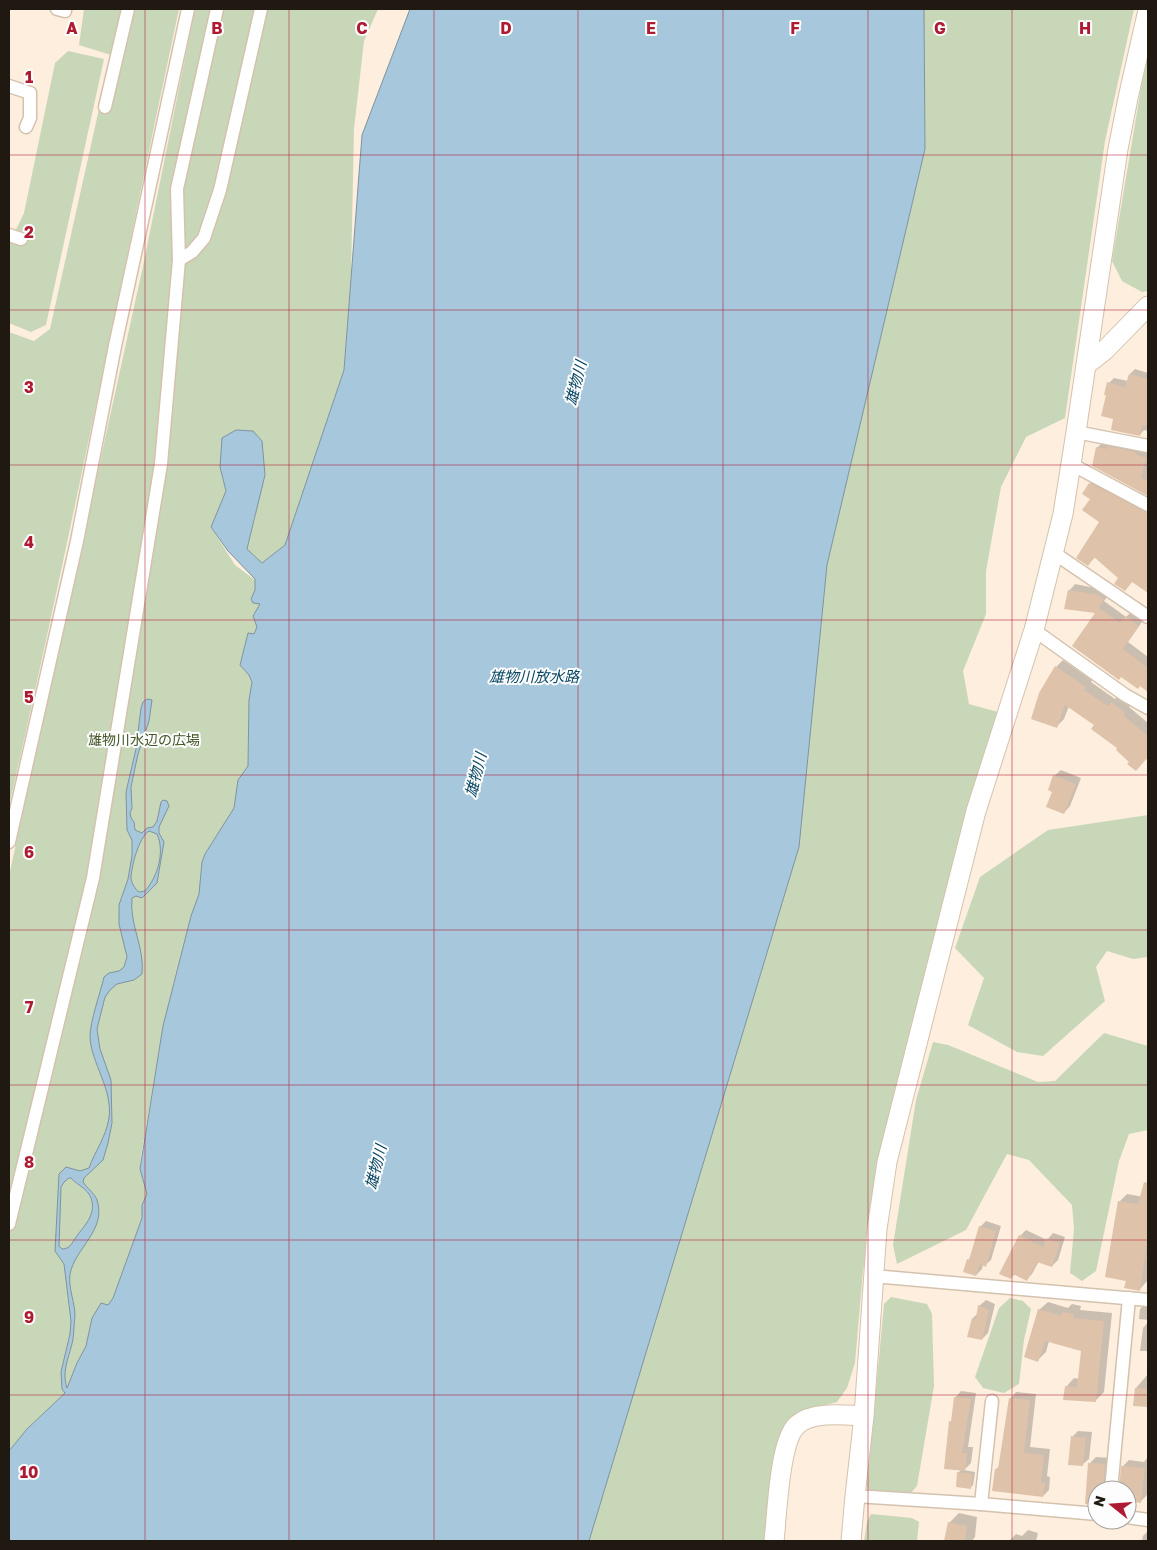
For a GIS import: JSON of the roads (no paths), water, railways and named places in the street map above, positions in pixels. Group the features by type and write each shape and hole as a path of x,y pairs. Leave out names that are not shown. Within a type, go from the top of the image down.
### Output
{"street":[{"path":"105,107 128,9"},
{"path":"9,842 77,541 115,346 188,9"},
{"path":"9,1224 92,878 161,464 179,260 177,189 217,9"},
{"path":"179,260 192,252 204,238 220,190 261,9"},
{"path":"852,1541 854,1496 864,1416 877,1229 887,1162 976,811 1034,630 1063,514 1118,149 1148,10"},
{"path":"9,86 30,93 30,118 26,127"},
{"path":"1086,365 1105,350 1148,306"},
{"path":"1076,432 1148,446"},
{"path":"1071,464 1148,505"},
{"path":"1054,553 1148,617"},
{"path":"1034,630 1125,695 1148,708"},
{"path":"873,1276 1148,1300"},
{"path":"1112,1480 1129,1298"},
{"path":"980,1504 992,1400"},
{"path":"774,1541 782,1471 788,1442 796,1426 813,1417 834,1415 864,1416"},
{"path":"854,1496 1087,1513"}],"water":[{"name":"雄物川放水路","path":"410,9 924,9 925,149 827,565 799,847 589,1541 9,1541 9,1451 27,1429 65,1393 62,1389 61,1372 70,1334 71,1321 64,1264 55,1251 59,1174 66,1167 80,1171 89,1168 109,1118 108,1097 91,1047 90,1031 104,977 124,967 127,957 119,924 119,905 128,879 132,856 132,840 127,830 126,792 136,749 141,708 143,702 147,699 152,700 149,721 138,754 131,787 132,808 130,813 135,830 142,833 147,828 153,827 157,821 163,800 167,801 169,806 159,827 159,833 164,842 157,883 142,898 136,896 132,898 142,974 134,980 117,984 110,990 105,997 97,1029 100,1049 111,1080 112,1123 103,1160 84,1178 83,1182 96,1198 99,1211 98,1221 94,1230 73,1265 70,1274 75,1316 73,1339 65,1369 67,1388 86,1346 92,1318 101,1303 108,1305 113,1298 142,1218 142,1205 147,1194 140,1169 163,1026 191,916 199,894 202,862 234,808 238,780 248,766 249,700 252,682 249,675 240,665 248,633 254,634 257,627 253,616 260,604 253,603 251,599 255,590 255,579 228,551 211,527 226,491 220,467 222,438 236,430 253,431 262,441 265,475 247,549 262,563 285,545 344,370 362,135","holes":["149,831 157,834 160,848 159,864 150,885 145,891 139,892 131,881 132,867 142,839","69,1178 90,1195 92,1209 89,1219 72,1243 69,1247 62,1249 59,1246 61,1187"]}],"water label":[{"name":"雄物川","path":"576,383"},
{"name":"雄物川","path":"476,775"},
{"name":"雄物川","path":"376,1167"}],"park label":[{"name":"雄物川水辺の広場","path":"144,740"}]}
